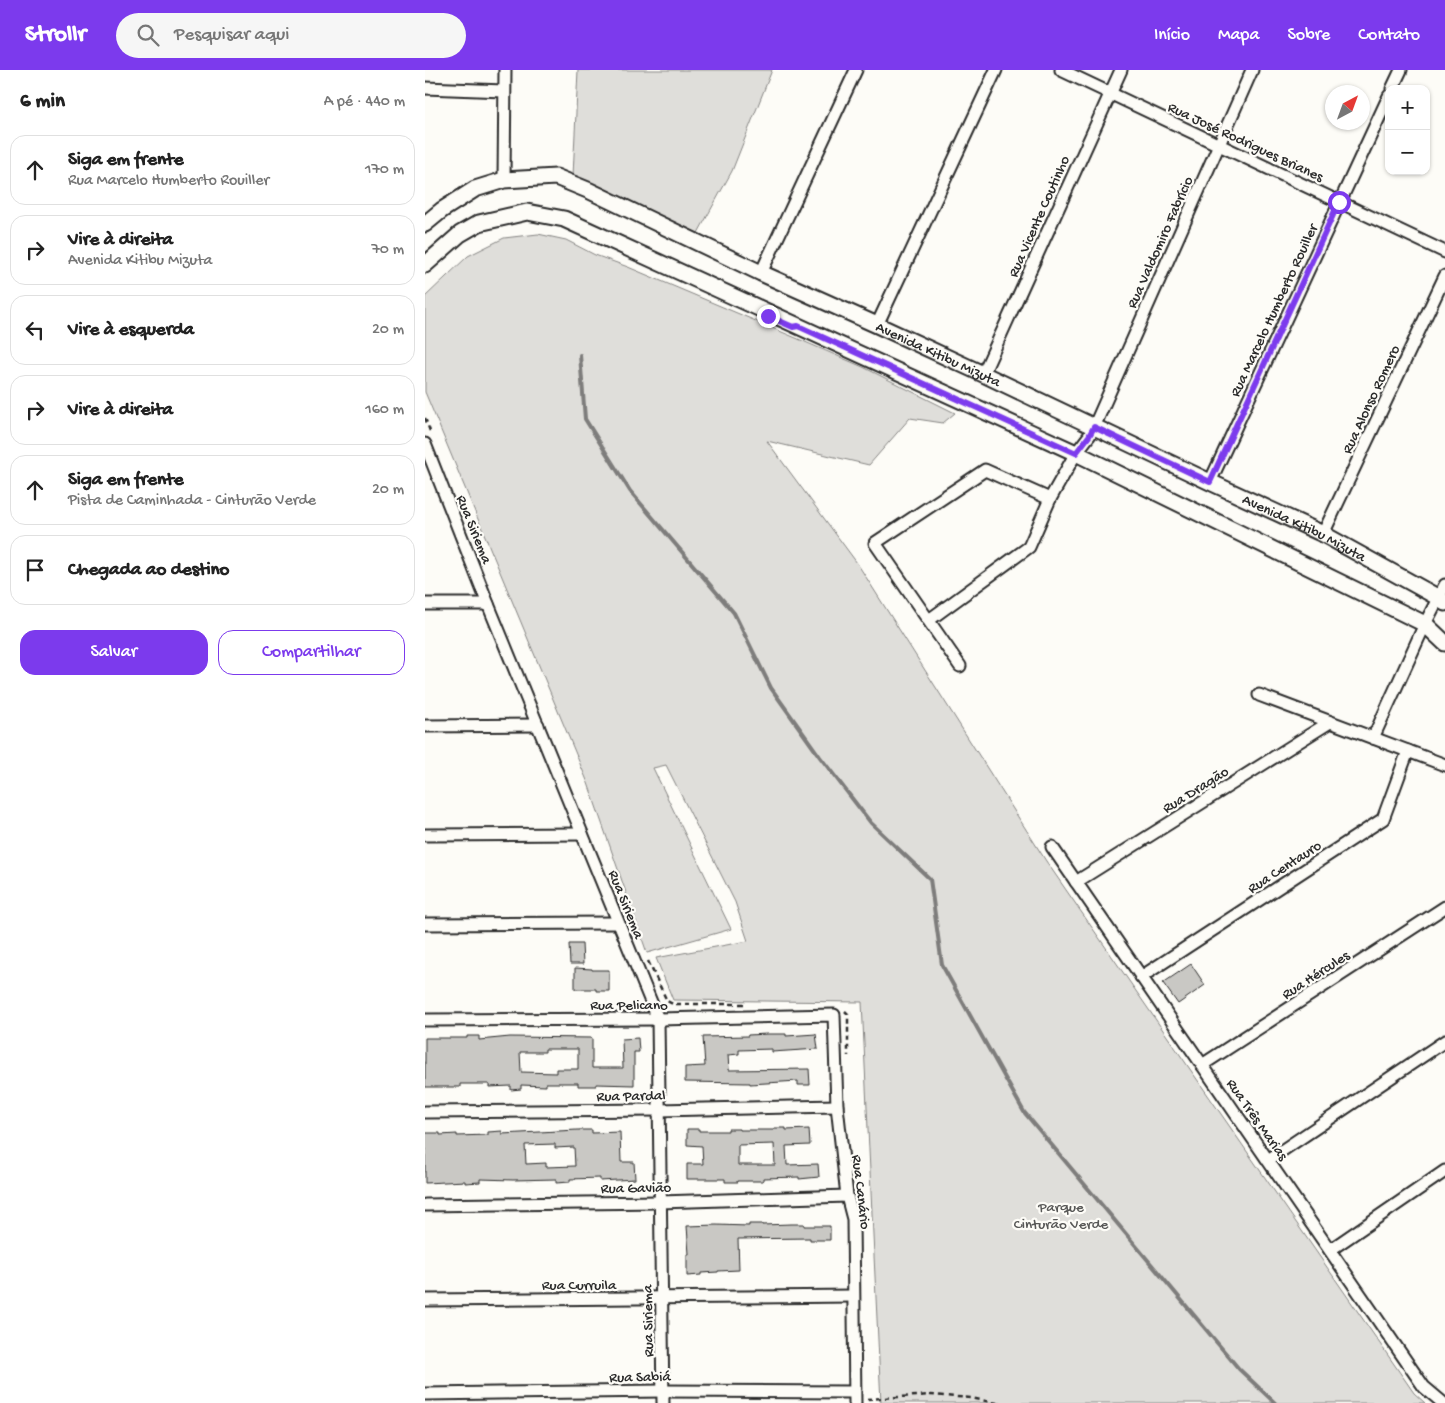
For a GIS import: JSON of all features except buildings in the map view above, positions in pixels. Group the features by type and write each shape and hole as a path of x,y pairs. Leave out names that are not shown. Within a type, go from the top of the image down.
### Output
{"street":[{"path":"504,180 505,70"},
{"path":"761,273 856,70"},
{"path":"877,325 997,70"},
{"name":"Rua José Rodrigues Brianes","path":"1061,70 1445,252"},
{"name":"Rua Vicente Coutinho","path":"983,374 1121,70"},
{"name":"Rua Valdomiro Fabrício","path":"929,620 1029,547 1050,499 1076,453 1094,427 1252,70"},
{"path":"1394,85 1401,70"},
{"path":"425,88 504,91"},
{"name":"Rua Marcelo Humberto Rouiller","path":"1210,482 1385,104"},
{"name":"Avenida Kitibu Mizuta","path":"425,224 442,210 475,189 504,180 556,177 590,191 761,273 983,374 1323,534 1443,595"},
{"path":"425,265 460,234 479,223 527,212 564,219 1076,453 1425,624 1445,643"},
{"name":"Rua Alonso Romero","path":"1323,534 1445,276"},
{"name":"Rua Siriema","path":"429,440 488,604 658,1019 663,1403"},
{"path":"960,666 875,542 985,470 1050,499"},
{"path":"1373,738 1425,624 1443,595"},
{"path":"425,604 488,604"},
{"path":"1259,695 1445,765"},
{"name":"Rua Dragão","path":"1076,882 1330,722"},
{"path":"425,726 538,725"},
{"name":"Rua Centauro","path":"1141,977 1383,819 1408,751"},
{"path":"425,835 582,834"},
{"name":"Rua Três Marias","path":"1052,847 1425,1387 1443,1403"},
{"name":"Rua Hércules","path":"1202,1065 1445,908"},
{"path":"425,924 619,923"},
{"name":"Rua Pelicano","path":"425,1020 658,1019 839,1012"},
{"name":"Rua Canário","path":"839,1012 837,1106 847,1196 853,1219 854,1398"},
{"path":"1268,1160 1445,1041"},
{"name":"Rua Pardal","path":"425,1112 837,1106"},
{"path":"1330,1250 1445,1171"},
{"name":"Rua Gavião","path":"425,1205 660,1202 847,1196"},
{"name":"Rua Curruila","path":"425,1300 853,1296"},
{"name":"Rua Sabiá","path":"425,1394 663,1391 854,1398"}],"path":[{"path":"425,418 429,440"},
{"path":"648,961 667,1001 673,1004 748,1004"},
{"path":"839,1012 848,1014 848,1062"},
{"path":"866,1399 931,1396 971,1398 997,1403"}],"green space":[{"path":"578,70 772,70 732,171 698,233 573,176"},
{"name":"Parque Cinturão Verde","path":"538,234 566,240 595,255 628,267 796,338 863,367 955,413 943,423 910,418 869,465 767,441 857,563 1046,861 1414,1393 1425,1403 881,1403 862,1002 673,1000 656,958 748,941 735,902 666,765 653,768 731,929 647,953 588,783 425,392 425,297 468,256 504,238"}],"waterway":[{"path":"580,355 585,419 630,491 734,613 771,688 820,757 871,823 930,879 942,965 1024,1112 1239,1369 1275,1403"}],"route":[{"path":"768,316 793,327 798,326 1076,453 1094,427 1210,482 1339,202"}]}
